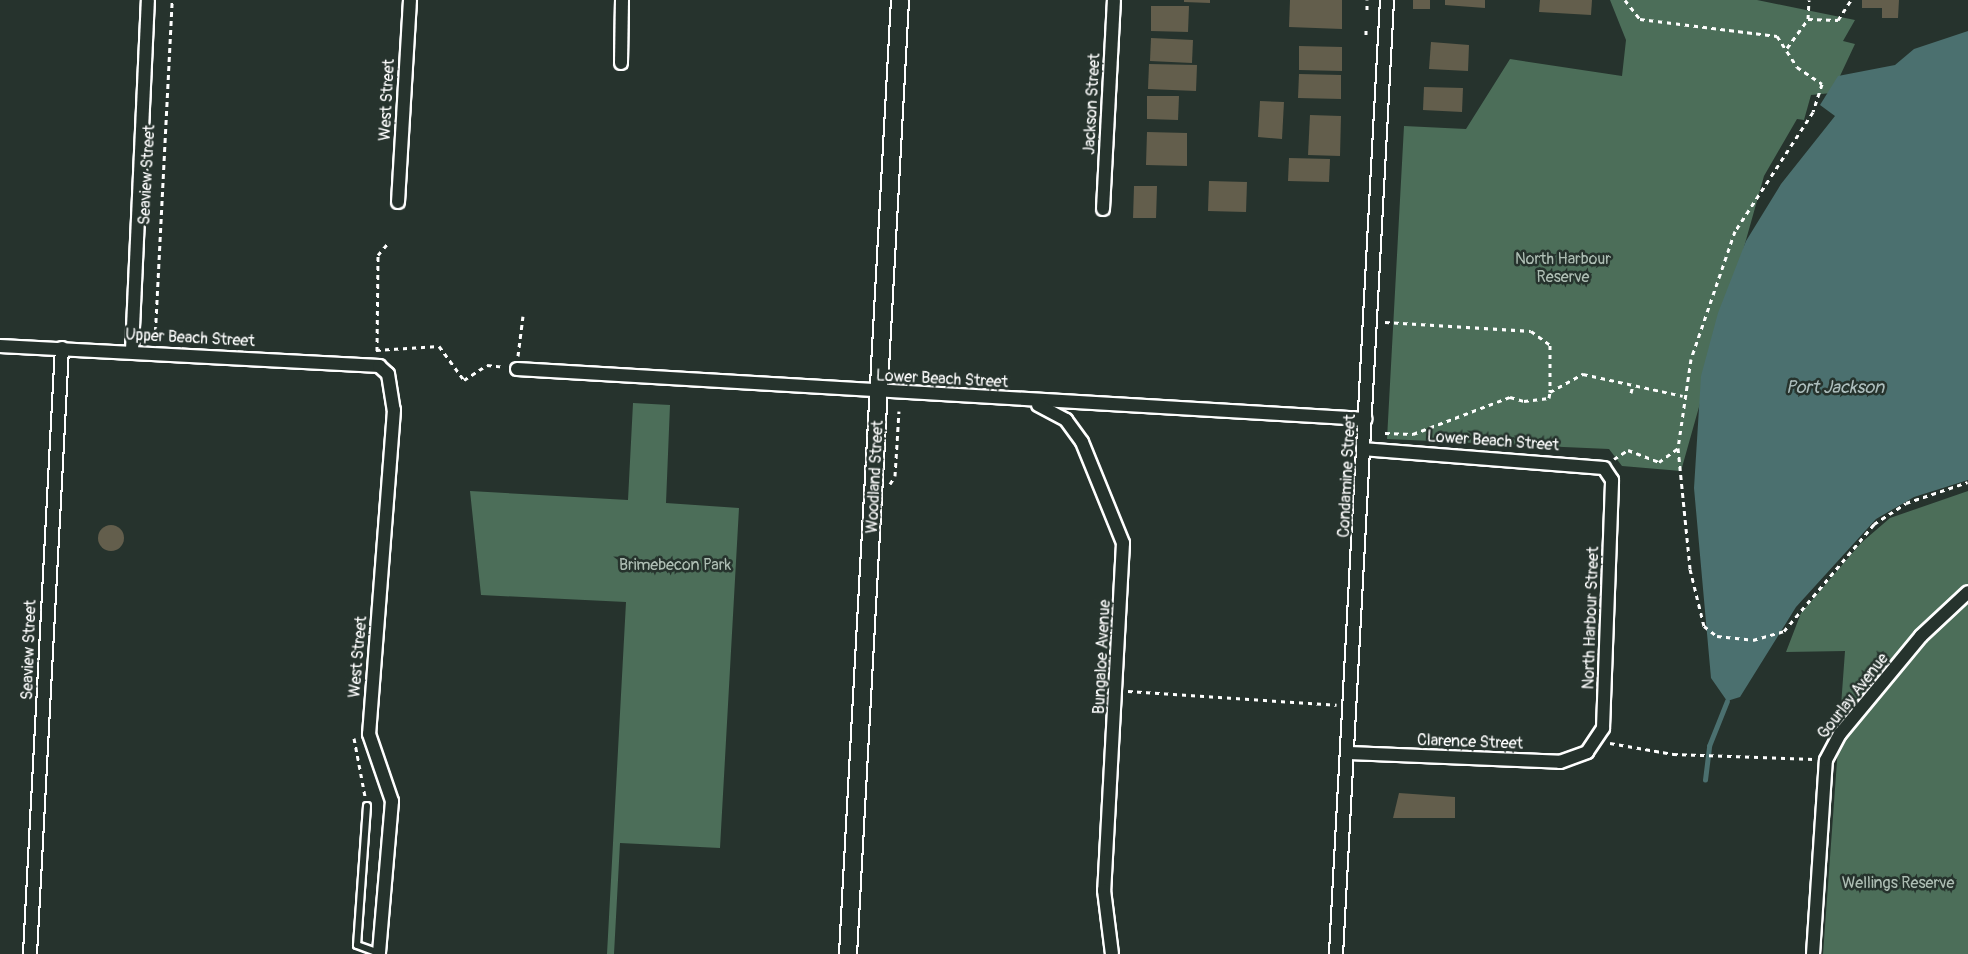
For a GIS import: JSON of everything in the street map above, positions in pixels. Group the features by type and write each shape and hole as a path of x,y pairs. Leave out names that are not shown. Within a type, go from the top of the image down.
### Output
{"street":[{"name":"Seaview Street","path":"132,350 148,0"},
{"name":"West Street","path":"398,202 410,0"},
{"path":"621,63 622,0"},
{"name":"Woodland Street","path":"848,954 900,0"},
{"name":"Jackson Street","path":"1103,209 1114,0"},
{"name":"Condamine Street","path":"1336,954 1349,753 1387,0"},
{"name":"Upper Beach Street","path":"0,346 132,350 379,366"},
{"name":"Seaview Street","path":"30,954 62,348"},
{"name":"West Street","path":"379,366 394,386 369,734 392,801 379,954"},
{"name":"Lower Beach Street","path":"517,369 1026,401 1366,419"},
{"name":"Bungaloe Avenue","path":"1026,401 1056,413 1074,430 1118,520 1123,543 1117,691 1104,890 1112,954"},
{"name":"Lower Beach Street","path":"1365,449 1593,464 1612,480"},
{"name":"North Harbour Street","path":"1587,752 1603,728 1612,480"},
{"name":"Gourlay Avenue","path":"1813,954 1826,760 1921,636 1968,592"},
{"name":"Clarence Street","path":"1349,753 1560,762 1587,752"}],"lane":[{"name":"West Street","path":"367,806 357,945 379,954"}],"path":[{"name":"Seaview Street","path":"155,352 172,0"},
{"path":"1367,0 1367,10"},
{"path":"1625,0 1640,19 1777,36 1787,48 1797,67 1818,77 1819,99 1735,231 1702,318 1683,396 1678,448 1690,569 1704,626 1735,639 1765,639 1784,631 1874,524 1906,503 1968,482"},
{"path":"1787,48 1808,19 1809,0"},
{"path":"1808,19 1838,20 1851,0"},
{"path":"1366,29 1366,34"},
{"path":"379,366 376,350 378,255 389,242"},
{"path":"376,350 440,346 464,380 487,365 517,369 524,316"},
{"path":"1385,322 1531,331 1550,345 1549,398 1532,400 1510,397 1413,434 1385,433"},
{"path":"1550,392 1583,374 1683,396"},
{"path":"1631,393 1633,385"},
{"path":"1616,462 1613,456 1628,450 1659,462 1678,448"},
{"path":"1117,691 1351,706"},
{"path":"367,806 354,734 369,734"},
{"path":"1610,735 1610,747 1749,759 1826,760"}],"green space":[{"name":"North Harbour Reserve","path":"1610,0 1757,0 1855,20 1843,41 1855,44 1832,93 1811,95 1804,120 1797,119 1764,176 1681,471 1622,466 1609,449 1387,439 1404,126 1466,129 1510,59 1622,76 1626,40"},
{"name":"Brimebecon Park","path":"633,403 670,405 666,503 739,508 720,848 620,843 614,954 607,954 626,602 481,595 470,491 628,500"},
{"name":"Wellings Reserve","path":"1968,491 1968,954 1823,954 1845,651 1786,652 1801,613 1861,543 1890,518"}],"water":[{"name":"Port Jackson","path":"1968,31 1968,480 1914,497 1876,519 1796,607 1740,697 1727,701 1711,678 1694,488 1701,376 1718,313 1746,241 1781,184 1835,116 1820,105 1838,76 1895,65 1914,49"}],"building":[{"path":"1184,0 1210,0 1210,3 1184,2"},
{"path":"1290,0 1342,0 1342,29 1289,27"},
{"path":"1413,0 1430,0 1430,9 1413,9"},
{"path":"1445,0 1485,0 1485,8 1445,5"},
{"path":"1540,0 1592,0 1591,15 1539,12"},
{"path":"1862,0 1899,0 1898,18 1882,18 1882,8 1862,8"},
{"path":"1151,6 1189,6 1188,32 1151,31"},
{"path":"1151,38 1193,40 1192,63 1150,61"},
{"path":"1431,42 1469,45 1468,71 1429,69"},
{"path":"1299,46 1342,47 1342,71 1299,70"},
{"path":"1149,64 1197,65 1196,91 1148,89"},
{"path":"1299,74 1341,75 1341,99 1298,98"},
{"path":"1424,87 1463,88 1462,112 1423,110"},
{"path":"1147,96 1179,96 1178,120 1147,119"},
{"path":"1260,101 1284,102 1282,139 1258,137"},
{"path":"1310,115 1341,116 1340,156 1308,155"},
{"path":"1147,132 1187,133 1187,166 1146,165"},
{"path":"1289,158 1330,159 1329,182 1288,181"},
{"path":"1209,181 1247,182 1246,212 1208,211"},
{"path":"1134,186 1157,186 1156,218 1133,218"},
{"path":"111,525 120,529 124,538 120,547 111,551 102,547 98,538 102,529"},
{"path":"1399,793 1455,797 1455,818 1393,818"}],"waterway":[{"path":"1705,780 1709,746 1727,701"}]}
